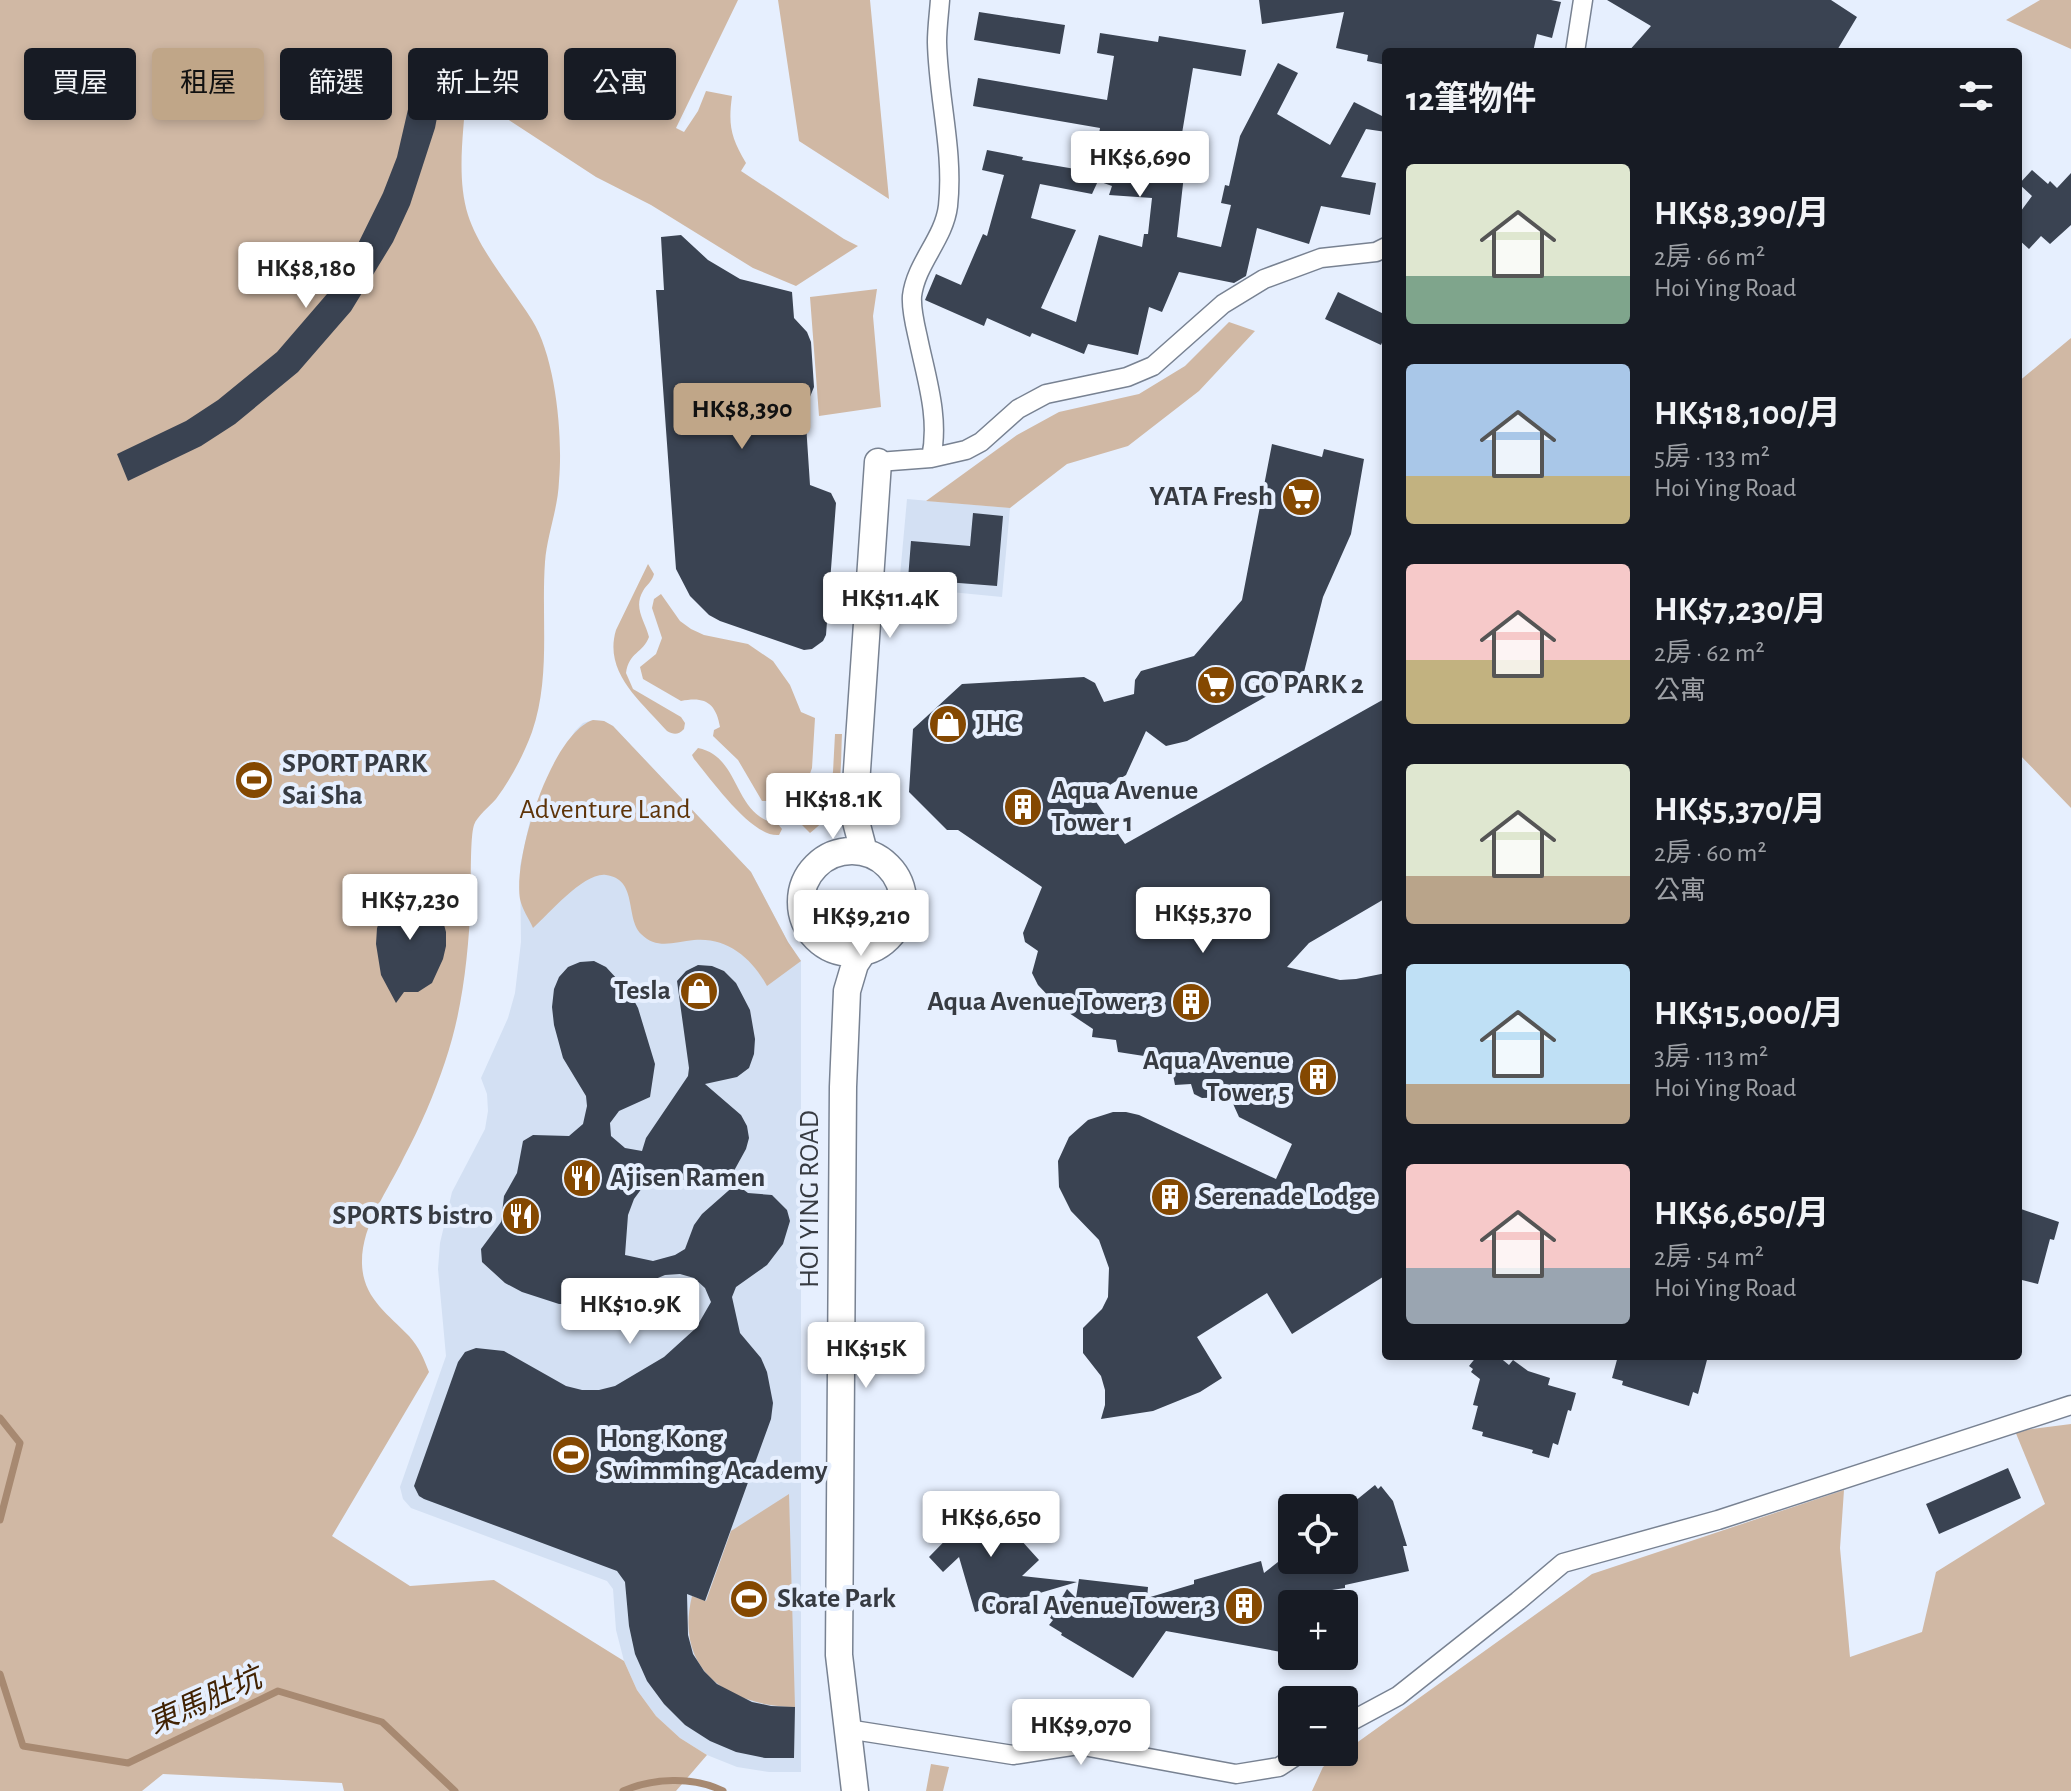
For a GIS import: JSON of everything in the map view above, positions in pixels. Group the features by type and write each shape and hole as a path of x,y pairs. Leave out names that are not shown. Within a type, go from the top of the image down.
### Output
{"street":[{"path":"931,458 935,443 934,416 912,296 921,270 944,226 948,208 950,165 937,43 940,0"},
{"path":"1576,48 1583,0"},
{"path":"878,462 931,458 966,450 981,442 1018,409 1046,394 1127,377 1153,366 1223,304 1264,279 1321,258 1382,249"},
{"name":"HOI YING ROAD","path":"864,852 854,814 878,462"},
{"name":"HOI YING ROAD","path":"847,991 827,947 808,929 802,914 801,898 809,874 829,856 854,814"},
{"path":"827,947 847,953 863,952 878,946 891,935 900,920 903,900 899,881 881,859 864,852 846,851 829,856"},
{"name":"HOI YING ROAD","path":"855,1791 839,1639 842,1118 847,991 855,964 863,952"},
{"path":"1358,1717 1398,1696 1563,1563 1718,1520 2071,1405"},
{"path":"847,1729 1013,1755 1078,1745 1236,1774 1281,1766"}],"shaded area":[{"path":"907,499 1010,508 1002,597 899,587"},
{"path":"593,720 613,726 751,872 801,961 801,1772 769,1772 737,1767 707,1755 680,1738 656,1716 637,1690 624,1661 616,1630 613,1589 607,1581 411,1508 403,1499 400,1487 446,1356 438,1269 440,1243 452,1192 485,1129 487,1094 481,1078 508,1018 515,993 521,942 520,866 531,816 553,766 575,731 583,723"}],"green space":[{"name":"SPORT PARK Sai Sha","path":"0,0 738,0 676,128 684,132 698,111 706,91 732,96 732,131 746,163 741,171 858,246 796,286 753,268 651,205 596,177 509,120 548,120 548,48 408,48 408,120 464,120 462,185 468,215 488,255 540,336 556,398 560,463 557,502 545,562 544,648 538,711 512,775 474,825 466,962 451,1042 426,1111 371,1222 363,1250 363,1276 372,1296 413,1340 429,1372 332,1536 410,1586 494,1580 624,1661 637,1690 656,1716 680,1738 707,1755 676,1791 344,1791 342,1783 163,1774 142,1791 0,1791"},
{"path":"778,0 870,0 889,199 799,141"},
{"path":"2040,0 2071,0 2071,49 2006,20"},
{"path":"877,289 873,316 881,407 819,416 810,297"},
{"path":"1229,322 1255,331 1199,391 1128,446 1067,464 1010,508 926,501 1017,435 1059,412 1139,394 1185,366"},
{"path":"2071,338 2071,808 2022,757 2022,379"},
{"path":"648,564 654,574 639,603 649,637 630,661 626,673 633,689 681,717 685,723 684,729 676,734 667,731 636,698 615,660 613,645 616,630"},
{"path":"661,594 680,621 691,629 704,635 748,644 773,661 790,685 801,712 815,718 812,768 803,793 796,793 790,777 775,781 776,797 772,801 762,801 738,760 713,736 714,730 720,727 712,707 703,701 681,701 643,679 640,667 656,654 662,638 652,608 654,599"},
{"name":"Adventure Land","path":"593,720 613,726 751,872 801,961 767,986 746,958 728,946 706,940 666,944 653,942 636,927 623,884 606,875 578,886 533,928 520,899 519,880 529,828 538,799 563,748 578,730"},
{"path":"835,734 842,734 835,801 821,823 810,833 802,825 824,800 833,772"},
{"path":"698,748 723,763 752,810 782,829 779,835 757,827 733,806 694,759 692,755"},
{"path":"2071,1424 2071,1791 1312,1791 1323,1767 1358,1766 1358,1742 1592,1574 1844,1490 1840,1548 1850,1657 1922,1632 1936,1572 2045,1504 2015,1431"},
{"name":"Skate Park","path":"789,1494 795,1707 748,1700 712,1679 699,1663 691,1644 689,1622 692,1596 706,1601 731,1531"},
{"path":"931,1764 949,1767 943,1791 926,1791"}],"building":[{"path":"1259,0 1561,2 1552,38 1537,34 1534,48 1382,48 1382,64 1367,61 1368,55 1336,48 1344,12 1262,24"},
{"path":"1607,0 1831,0 1857,17 1838,48 1632,48 1651,26"},
{"path":"979,12 1065,25 1060,54 974,40"},
{"path":"1100,33 1158,42 1159,36 1246,50 1241,76 1193,68 1175,175 1184,175 1177,237 1221,247 1231,205 1221,203 1225,185 1229,186 1240,136 1278,63 1298,73 1277,114 1330,145 1354,102 1382,116 1382,131 1366,129 1341,177 1376,183 1370,215 1321,206 1309,244 1257,228 1246,276 1234,283 1179,272 1162,312 1149,307 1138,355 1088,344 1084,354 1032,333 1030,337 987,318 984,326 925,300 936,274 961,285 983,234 987,236 1004,175 982,170 987,150 1023,157 1022,160 1093,172 1100,128 973,106 978,78 1107,100 1114,56 1097,53","holes":["1098,181 1112,186 1109,195 1152,198 1148,234 1144,234 1142,247 1099,235 1076,322 1041,308 1076,230 1031,218 1040,184 1092,194"]},
{"path":"408,109 408,120 437,120 410,205 393,242 351,311 298,372 235,424 201,446 128,481 117,454 186,421 218,400 277,352 327,294 349,262 397,157"},
{"path":"2032,170 2057,188 2071,173 2071,225 2050,244 2041,236 2029,249 2022,243 2022,210 2032,196 2022,187 2022,181"},
{"path":"681,235 708,260 740,279 792,292 794,318 807,332 811,342 814,387 805,409 810,485 831,493 836,503 826,635 812,649 804,650 709,615 690,596 676,569 656,290 664,290 661,237"},
{"path":"1338,292 1382,313 1381,345 1325,319"},
{"path":"1272,444 1322,457 1324,449 1364,459 1351,534 1323,597 1303,676 1187,741 1166,746 1146,731 1126,775 1092,796 1125,844 1382,700 1382,900 1309,943 1287,967 1340,980 1382,974 1382,1278 1292,1334 1267,1293 1197,1337 1222,1378 1200,1392 1153,1411 1101,1419 1105,1390 1101,1376 1083,1353 1083,1328 1102,1309 1108,1297 1109,1268 1099,1240 1071,1211 1059,1187 1058,1161 1069,1137 1088,1120 1113,1112 1126,1112 1139,1115 1276,1179 1292,1144 1239,1117 1230,1097 1202,1098 1194,1094 1191,1084 1175,1085 1172,1070 1147,1068 1144,1056 1118,1052 1116,1040 1092,1037 1093,1029 1057,1005 1038,985 1032,973 1038,951 1025,942 1023,933 1042,887 958,830 947,830 909,792 913,729 962,684 1084,677 1095,683 1104,702 1134,694 1135,680 1141,671 1194,656 1242,600"},
{"path":"973,513 1003,516 997,586 908,579 911,541 970,546"},
{"path":"408,890 431,896 439,906 446,932 446,946 432,983 418,992 404,992 396,1003 381,975 377,928 387,902 396,893"},
{"path":"594,961 606,967 630,993 638,1008 655,1064 650,1097 619,1111 610,1123 611,1136 625,1148 642,1151 646,1138 688,1076 677,981 686,971 698,965 724,971 736,983 750,1010 755,1039 749,1068 737,1077 705,1084 741,1115 747,1126 749,1138 735,1169 735,1181 683,1180 653,1173 634,1199 628,1215 625,1255 653,1261 685,1249 702,1214 736,1184 748,1193 772,1195 787,1210 790,1221 783,1244 767,1265 736,1287 732,1297 740,1333 761,1358 767,1372 773,1403 771,1419 705,1601 687,1594 688,1635 693,1654 704,1671 717,1684 752,1702 795,1707 794,1758 765,1758 736,1752 710,1741 685,1725 664,1704 647,1681 635,1654 625,1582 617,1571 424,1499 414,1486 458,1362 465,1352 476,1348 504,1351 566,1386 599,1390 615,1386 664,1357 696,1328 711,1302 705,1288 694,1278 680,1274 665,1275 615,1300 597,1304 559,1304 505,1283 482,1262 481,1249 501,1222 504,1196 517,1173 523,1141 533,1135 569,1136 583,1124 586,1096 563,1058 552,1007 554,989 568,967"},
{"path":"2022,1209 2059,1222 2054,1240 2050,1239 2038,1284 2022,1280"},
{"path":"1474,1360 1503,1360 1509,1365 1513,1360 1528,1371 1550,1378 1548,1385 1576,1393 1558,1445 1553,1443 1549,1458 1532,1453 1533,1450 1482,1436 1483,1432 1472,1429 1478,1406 1473,1405 1480,1379 1469,1366"},
{"path":"1617,1360 1707,1360 1698,1394 1693,1392 1689,1406 1622,1385 1623,1381 1612,1378"},
{"path":"2008,1468 2021,1498 1939,1534 1926,1504"},
{"path":"1375,1485 1378,1489 1381,1486 1393,1501 1407,1546 1403,1546 1409,1571 1332,1590 1278,1590 1278,1651 1166,1631 1133,1678 1049,1625 1067,1589 1076,1598 1079,1579 1148,1587 1147,1598 1194,1584 1194,1580 1261,1561 1264,1573 1278,1562 1278,1574 1358,1574 1358,1499"},
{"path":"974,1495 989,1511 992,1508 1039,1560 1022,1576 1077,1582 975,1612 959,1557 943,1572 929,1557 967,1518 959,1509"}],"waterway":[{"name":"東馬肚坑","path":"0,1418 20,1443 0,1520"},
{"name":"東馬肚坑","path":"0,1674 23,1746 128,1763 278,1691 382,1722 455,1791"},
{"name":"東馬肚坑","path":"623,1791 647,1783 673,1780 699,1783 723,1791"}],"place":[{"name":"YATA Fresh","path":"1301,497"},
{"name":"GO PARK 2","path":"1216,685"},
{"name":"JHC","path":"948,724"},
{"name":"SPORT PARK Sai Sha","path":"254,780"},
{"name":"Aqua Avenue Tower 1","path":"1023,807"},
{"name":"Tesla","path":"699,991"},
{"name":"Aqua Avenue Tower 3","path":"1191,1002"},
{"name":"Aqua Avenue Tower 5","path":"1318,1077"},
{"name":"Ajisen Ramen","path":"582,1178"},
{"name":"Serenade Lodge","path":"1170,1197"},
{"name":"SPORTS bistro","path":"521,1216"},
{"name":"Hong Kong Swimming Academy","path":"571,1455"},
{"name":"Skate Park","path":"749,1599"},
{"name":"Coral Avenue Tower 3","path":"1244,1606"}]}
